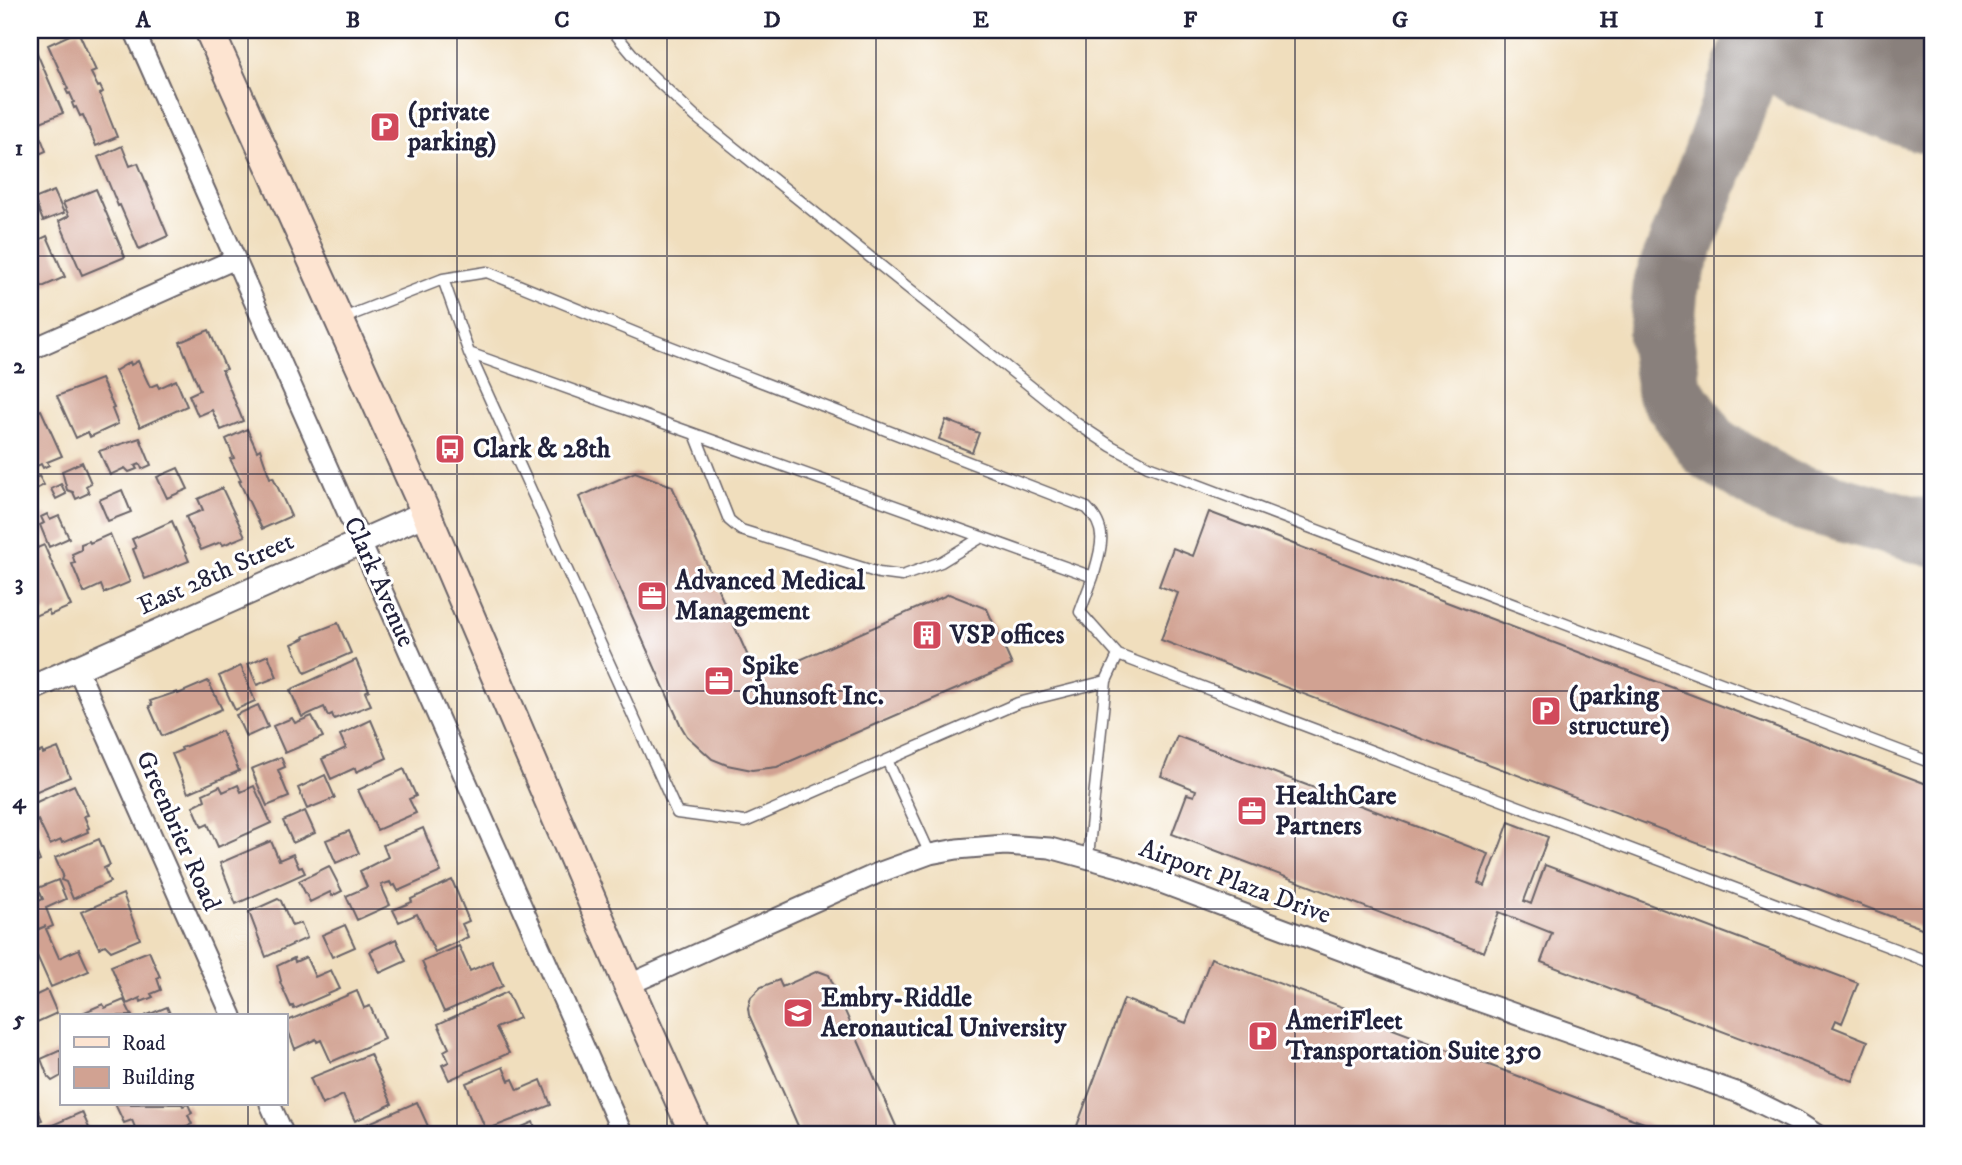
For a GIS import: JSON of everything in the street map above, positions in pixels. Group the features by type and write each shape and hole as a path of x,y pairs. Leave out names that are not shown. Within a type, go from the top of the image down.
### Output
{"main road":[{"path":"209,30 426,513 695,1135"}],"street":[{"name":"Clark Avenue","path":"134,30 623,1135"},
{"path":"30,350 235,259"},
{"name":"East 28th Street","path":"30,689 426,513"},
{"name":"Greenbrier Road","path":"77,668 231,1014"},
{"name":"Airport Plaza Drive","path":"628,985 878,873 930,854 1005,845 1050,848 1088,857 1447,990 1739,1093 1794,1120 1817,1135"},
{"path":"271,1106 284,1135"}],"lane":[{"path":"612,30 643,67 696,117 1076,423 1111,446 1148,466 1932,763"},
{"path":"338,321 443,279 488,272 681,351 1087,508 1098,519 1101,535 1093,577 1080,612 1118,655 1932,963"},
{"path":"443,279 469,353 677,813 745,822 1018,703 1106,681"},
{"path":"469,353 1093,577"},
{"path":"695,434 729,520 741,530 879,573 902,576 941,562 982,537"},
{"path":"1088,857 1106,681 1118,655"},
{"path":"887,760 930,854"}],"building":[{"path":"78,31 96,71 91,73 103,92 100,94 117,137 96,146 83,115 80,116 76,107 74,108 74,102 66,90 68,89 48,45"},
{"path":"36,51 63,113 38,123 34,113 30,112 30,54"},
{"path":"37,128 46,151 30,158 30,131"},
{"path":"122,146 130,166 138,163 168,236 139,249 98,157"},
{"path":"96,189 125,257 82,275 59,221 69,216 63,203"},
{"path":"54,191 64,213 43,221 34,199"},
{"path":"47,236 65,277 42,287 39,282 30,286 30,237 32,243"},
{"path":"209,330 226,369 222,370 243,421 221,430 212,410 198,416 189,395 200,390 180,342"},
{"path":"138,361 150,387 157,384 159,388 176,380 187,406 140,427 115,371 130,362 131,365"},
{"path":"101,379 118,424 90,437 88,432 76,438 57,396"},
{"path":"41,410 62,456 47,462 49,465 43,468 41,464 30,469 30,415"},
{"path":"946,420 979,433 972,452 939,439"},
{"path":"247,429 257,451 260,449 270,478 273,477 291,516 262,529 230,459 234,458 226,439"},
{"path":"140,438 151,465 142,469 140,464 135,466 137,469 129,472 125,468 110,475 99,451"},
{"path":"82,462 91,483 86,486 89,493 76,499 73,492 67,490 62,471"},
{"path":"178,468 188,489 167,498 157,477"},
{"name":"VSP offices","path":"635,472 672,486 750,661 775,671 949,594 987,609 1012,665 777,767 752,770 712,759 687,736 681,726 579,497"},
{"path":"39,476 44,485 34,490 30,481"},
{"path":"61,484 66,494 56,499 51,489"},
{"path":"222,488 245,536 201,550 186,517 203,510 198,499"},
{"path":"122,490 131,512 108,521 99,500"},
{"name":"(parking structure)","path":"1209,512 1932,786 1932,932 1161,640 1178,593 1159,586 1173,548 1193,556"},
{"path":"47,514 50,520 59,516 69,538 49,547 40,525 44,523 41,517"},
{"path":"172,521 189,561 145,579 133,549 136,548 132,539"},
{"path":"110,534 130,582 104,593 101,585 84,593 72,564 75,563 72,554 81,550 81,544"},
{"path":"44,545 71,606 50,615 48,610 30,618 30,574 33,572 30,551"},
{"path":"338,623 351,653 305,673 292,644 305,638 304,636"},
{"path":"268,655 277,677 257,685 248,664"},
{"path":"356,660 369,690 365,692 371,705 334,719 332,714 328,716 324,707 302,717 290,690"},
{"path":"241,666 255,701 235,710 219,676"},
{"path":"208,681 222,709 162,736 149,706 152,705 150,701 177,692 178,694"},
{"path":"258,705 268,727 246,737 236,715"},
{"path":"312,716 323,737 285,753 273,726 292,718 295,723"},
{"path":"371,720 387,758 356,772 355,768 331,779 322,759 346,748 340,735"},
{"path":"222,731 239,771 188,793 172,754"},
{"path":"1177,736 1489,854 1478,883 1485,886 1509,822 1548,837 1524,901 1531,904 1545,865 1858,983 1842,1023 1836,1020 1833,1027 1868,1041 1853,1081 1541,962 1552,933 1499,912 1484,952 1172,834 1187,794 1194,796 1196,790 1161,776"},
{"path":"58,748 70,777 30,794 30,756"},
{"path":"281,757 285,767 278,770 289,797 267,806 251,769"},
{"path":"404,769 416,796 409,799 416,813 377,830 358,790"},
{"path":"325,775 335,798 307,809 298,788"},
{"path":"74,785 88,815 84,816 88,832 50,845 38,820 34,822 30,805"},
{"path":"238,785 241,792 254,786 271,823 218,847 208,824 202,827 193,806 205,800 203,794 220,786 223,792"},
{"path":"305,811 315,833 293,843 283,821"},
{"path":"423,828 441,872 398,891 390,882 381,885 390,905 357,920 346,896 367,887 360,871 388,857 383,845"},
{"path":"349,831 359,853 336,863 326,840"},
{"path":"30,836 40,861 30,866"},
{"path":"99,839 110,865 104,868 110,882 73,899 66,882 61,880 63,875 55,858"},
{"path":"271,841 279,860 293,854 299,868 302,867 305,873 236,904 220,863"},
{"path":"329,866 342,891 332,896 330,892 310,902 299,881"},
{"path":"58,880 66,899 46,908 53,926 46,929 59,958 79,949 89,971 51,987 30,940 30,933 46,926 30,932 30,905 43,899 38,888"},
{"path":"452,880 469,921 462,924 468,937 435,952 417,914 399,922 393,910"},
{"path":"123,894 140,939 111,951 105,945 99,948 81,912"},
{"path":"278,899 292,926 301,923 307,938 266,957 249,912"},
{"path":"345,925 355,947 332,957 322,935"},
{"path":"396,939 406,961 380,973 370,951"},
{"path":"459,946 470,971 492,961 503,986 444,1012 422,962"},
{"path":"149,951 160,977 157,978 161,990 141,1002 140,998 127,1004 111,966"},
{"path":"306,957 315,977 331,970 340,989 294,1009 280,982 277,966 294,958 295,962"},
{"name":"AmeriFleet Transportation Suite 350","path":"1211,958 1676,1135 1079,1135 1082,1128 1077,1126 1124,999 1186,1023"},
{"path":"818,971 829,975 900,1135 802,1135 748,1008 751,997 761,987 779,980 782,987"},
{"path":"47,990 57,1013 35,1023 30,1012 30,998"},
{"path":"357,991 364,1008 370,1006 384,1039 331,1062 321,1040 317,1042 316,1039 295,1049 287,1021"},
{"path":"507,992 519,1018 496,1028 509,1053 449,1080 442,1065 449,1062 444,1051 449,1048 438,1024"},
{"path":"124,1000 131,1014 80,1014 103,1004 105,1008"},
{"path":"167,1007 170,1014 150,1014"},
{"path":"60,1050 60,1077 52,1081 41,1059"},
{"path":"370,1054 392,1104 355,1121 343,1095 322,1105 310,1078"},
{"path":"503,1067 509,1081 513,1079 518,1090 541,1080 551,1105 486,1130 466,1083"},
{"path":"30,1092 42,1120 30,1125"},
{"path":"417,1102 432,1135 364,1135 360,1127"},
{"path":"116,1106 189,1106 192,1113 188,1115 192,1124 166,1135 138,1135 132,1120 124,1123"},
{"path":"82,1112 92,1135 30,1135"},
{"path":"533,1122 538,1135 504,1135"}],"taxiway":[{"path":"1760,30 1715,158 1666,284 1661,337 1669,390 1710,448 1785,493 1932,534"}],"runway":[{"path":"1822,30 1932,71"}],"place":[{"name":"(private parking)","path":"385,127"},
{"name":"Clark & 28th","path":"450,449"},
{"name":"Advanced Medical Management","path":"652,596"},
{"name":"VSP offices","path":"927,635"},
{"name":"Spike Chunsoft Inc.","path":"719,681"},
{"name":"(parking structure)","path":"1546,711"},
{"name":"HealthCare Partners","path":"1252,811"},
{"name":"Embry-Riddle Aeronautical University","path":"798,1013"},
{"name":"AmeriFleet Transportation Suite 350","path":"1263,1036"}]}
